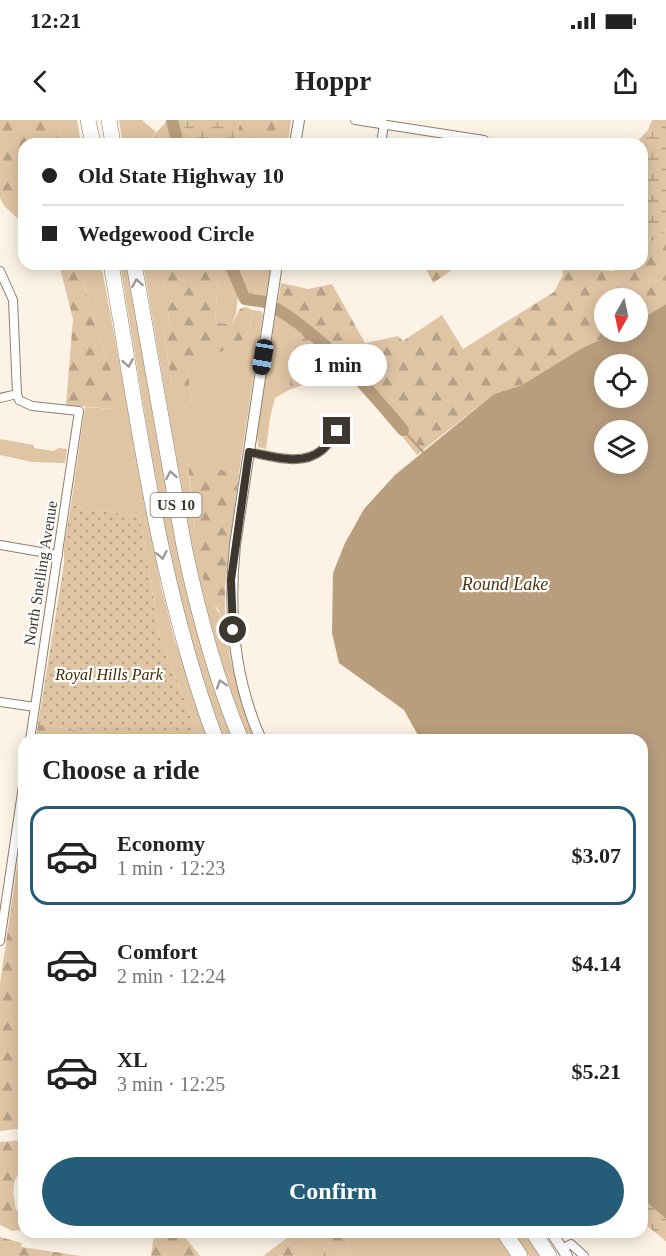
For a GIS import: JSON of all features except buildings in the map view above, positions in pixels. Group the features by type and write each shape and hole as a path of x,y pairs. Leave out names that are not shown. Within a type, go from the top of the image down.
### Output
{"highway":[{"path":"88,120 92,138"},
{"path":"109,120 112,138"},
{"name":"US 10","path":"112,270 166,572 188,660 214,734"},
{"name":"US 10","path":"135,270 194,592 216,669 239,734"},
{"path":"508,1238 520,1256"},
{"path":"540,1238 559,1254"}],"street":[{"path":"296,138 299,120"},
{"path":"355,120 472,138"},
{"path":"382,138 384,124"},
{"path":"258,734 240,676 235,652 231,605 235,545 276,270"},
{"path":"0,271 13,300 17,394 0,398"},
{"name":"North Snelling Avenue","path":"17,394 20,400 32,406 79,411 31,734"},
{"path":"249,452 294,459 306,458 320,452 337,431"},
{"path":"0,545 58,555"},
{"path":"0,702 35,707"},
{"path":"0,941 18,820"},
{"path":"553,1238 559,1254 571,1244 584,1256"}],"green space":[{"path":"0,120 55,120 62,138 18,138 18,219 5,207 0,198"},
{"path":"55,120 77,120 80,138 62,138"},
{"path":"119,120 142,120 156,132 151,138 122,138"},
{"path":"178,120 241,120 235,138 194,138"},
{"path":"241,120 277,120 273,138 234,138"},
{"path":"277,120 291,120 289,138 273,138"},
{"path":"652,120 666,120 666,228 658,243 650,240 648,242 648,138 641,138 648,130"},
{"path":"182,121 186,130 195,138 151,138 166,122"},
{"path":"666,228 666,304 648,315 648,288 594,288 596,342 522,385 494,394 417,455 363,387 347,373 318,379 289,390 293,345 305,338 276,313 281,283 308,289 332,284 365,343 398,336 403,341 442,315 463,349 554,292 563,275 563,270 648,270 648,242 650,240 658,243"},
{"path":"61,270 80,270 106,358 109,359 114,409 66,405 73,319"},
{"path":"80,270 102,270 161,586 174,637 206,734 198,734 160,639 140,517 71,505 85,407 113,409 106,358"},
{"path":"121,270 131,270 170,502 234,734 221,734 191,644 162,519"},
{"path":"144,270 152,270 155,283 164,281 170,327 164,332 172,387 192,405 188,374 193,365 209,355 237,344 244,338 249,329 252,310 261,311 263,315 239,473 188,465 194,521 204,576 218,612 220,612 228,656 252,734 247,734 240,717 211,625 193,555"},
{"path":"152,270 219,270 215,323 232,324 240,309 246,307 252,310 250,327 244,338 228,349 200,360 193,366 188,374 192,405 180,407 172,387 164,331 170,327 164,282 155,283"},
{"path":"219,270 232,270 242,276 246,294 251,295 254,270 270,270 265,305 253,304 246,295 238,295 236,314 232,324 215,323"},
{"path":"226,270 254,270 252,295 246,295 242,277 229,276"},
{"path":"426,270 452,270 433,283"},
{"path":"276,313 306,338 293,345 289,390 275,398 266,449 258,447 257,434"},
{"path":"0,439 53,451 59,448 67,449 65,463 32,462 0,455"},
{"path":"188,464 239,473 225,587 225,614 230,657 228,657 220,612 211,599 202,575"},
{"name":"Royal Hills Park","path":"71,505 140,517 160,639 198,734 103,734 38,724 64,564 64,547"},
{"path":"38,724 103,734 37,734"},
{"path":"18,860 18,1129 0,1131 0,984"},
{"path":"18,1140 18,1175 14,1192 18,1211 18,1230 12,1231 0,1225 0,1142"},
{"path":"648,1203 666,1219 666,1241 648,1227"},
{"path":"0,1237 22,1243 21,1247 82,1256 0,1256"},
{"path":"154,1238 186,1238 200,1256 151,1256"},
{"path":"287,1238 327,1238 323,1256 305,1256 297,1247 283,1241"},
{"path":"327,1238 350,1238 341,1256 323,1256"},
{"path":"350,1238 500,1238 512,1256 341,1256"},
{"path":"517,1238 529,1238 541,1256 529,1256"},
{"path":"283,1241 297,1247 305,1256 263,1256"}],"water":[{"name":"Round Lake","path":"666,304 666,1219 648,1203 648,734 417,734 404,710 339,663 332,633 333,573 345,543 364,509 395,475 494,394 522,385 596,342 648,342 648,315"}],"waterway":[{"path":"172,120 176,138"},
{"path":"233,270 245,299 266,302"},
{"path":"277,309 329,349 360,380 403,430"},
{"path":"403,430 423,452"}],"route":[{"path":"233,630 231,580 249,452 294,459 306,458 320,452 337,431"}]}
